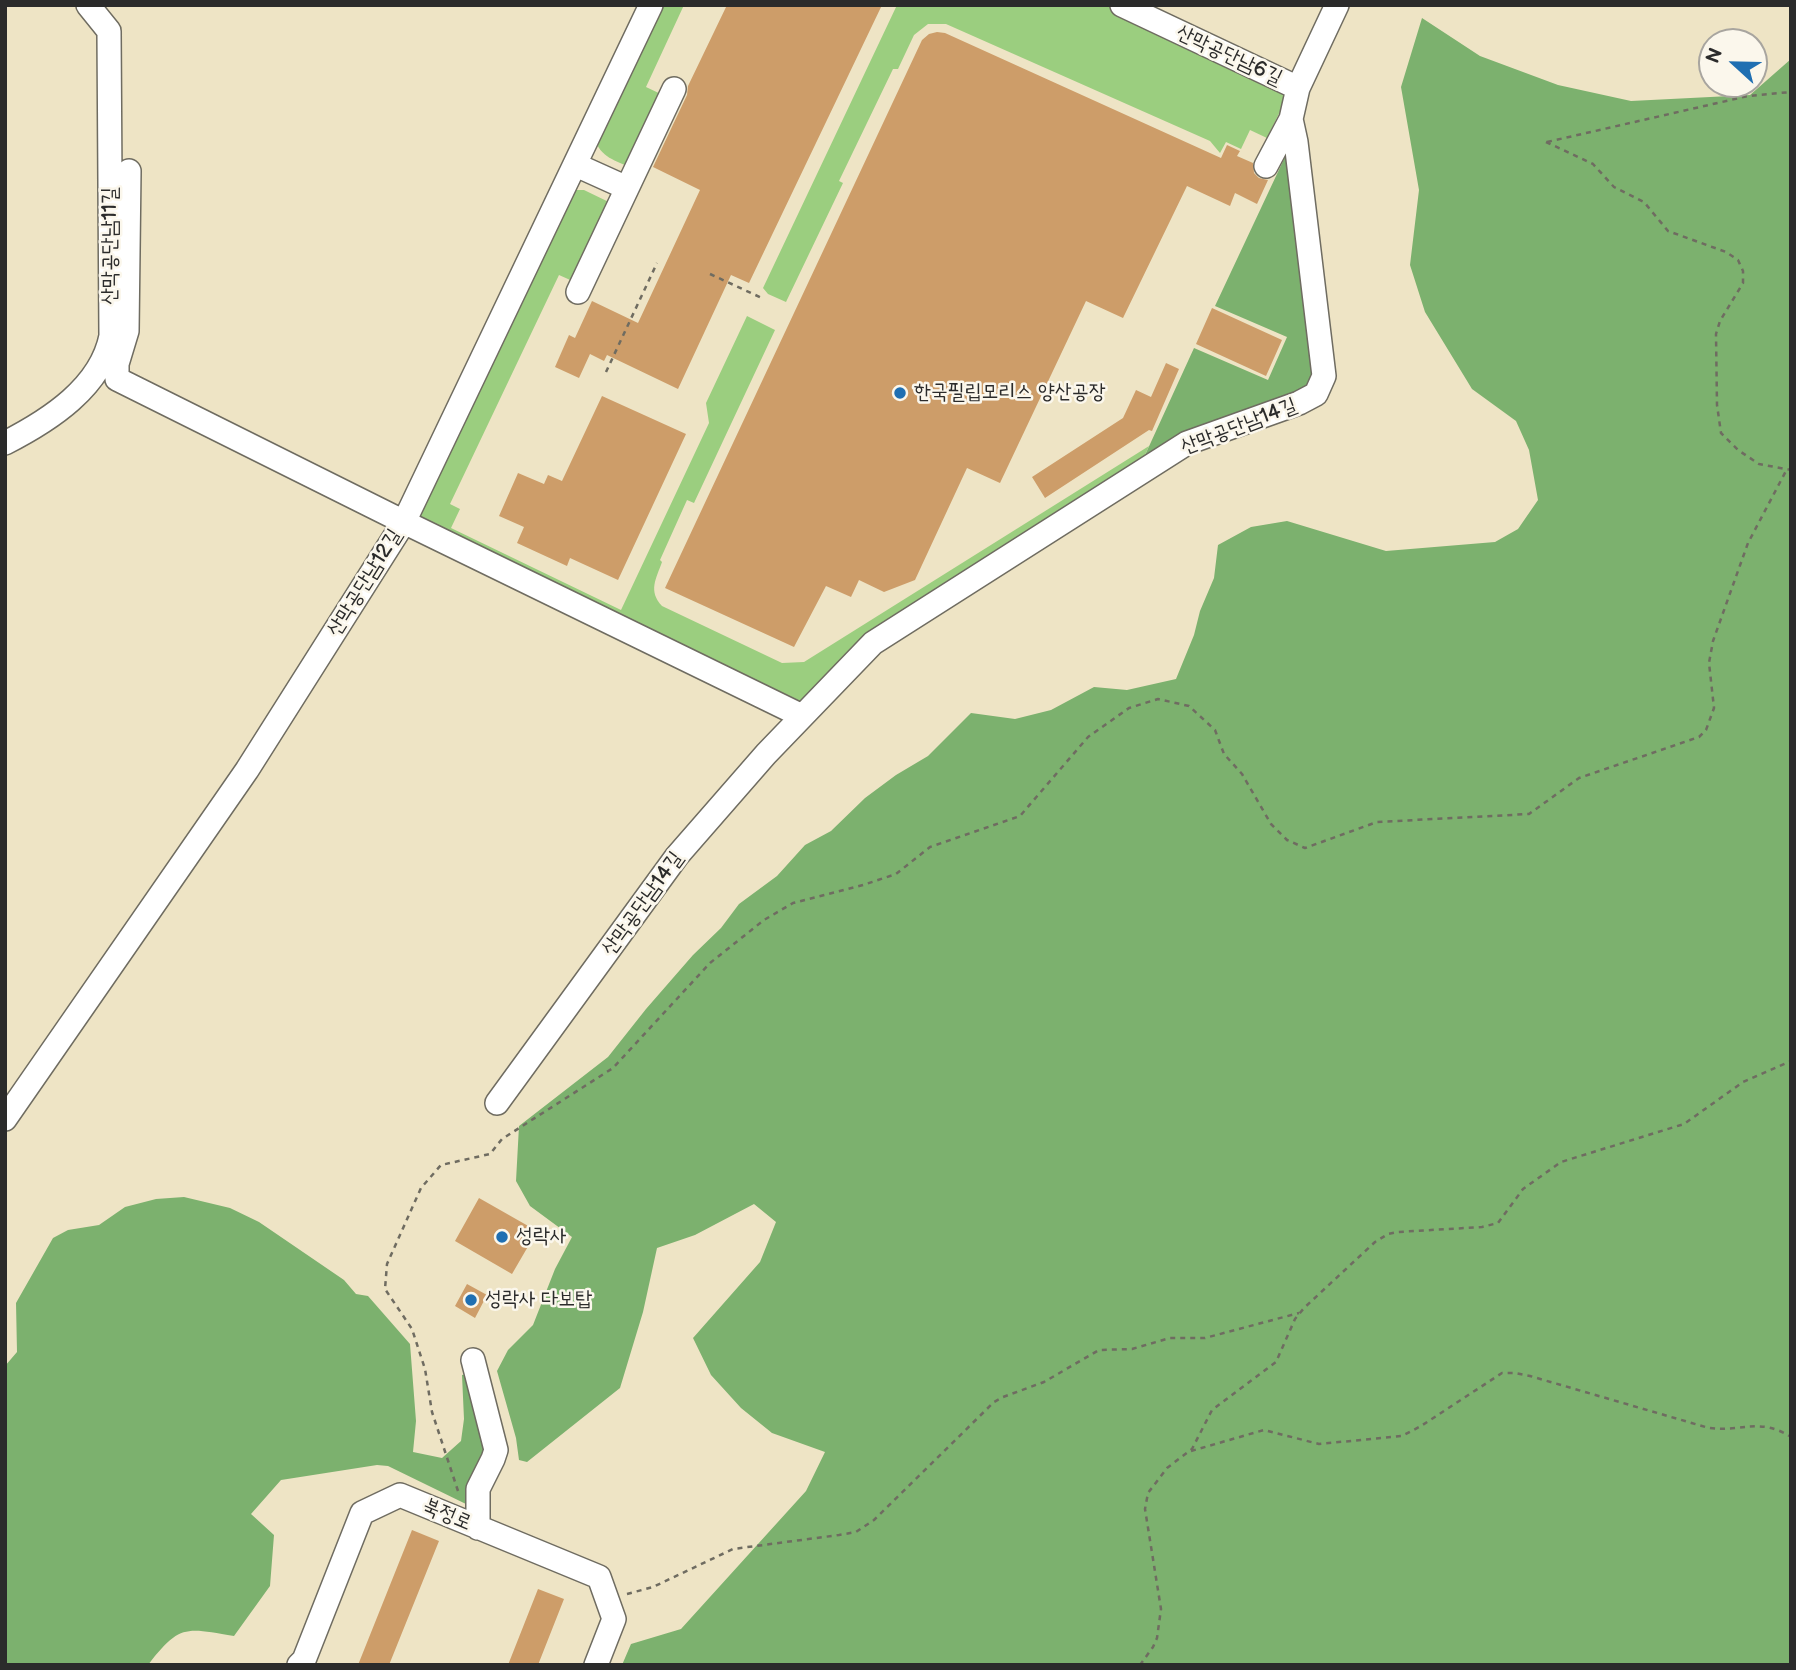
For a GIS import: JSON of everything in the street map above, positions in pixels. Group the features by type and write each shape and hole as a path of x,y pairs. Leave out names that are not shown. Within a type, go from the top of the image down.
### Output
{"street":[{"name":"산막공단남12길","path":"5,1119 247,770 404,522 651,5"},
{"name":"산막공단남6길","path":"1122,5 1297,88"},
{"name":"산막공단남14길","path":"497,1103 677,856 802,716 873,643 1187,443 1299,403 1316,394 1324,376 1291,119 1297,88 1337,5"},
{"name":"산막공단남11길","path":"5,443 45,420 87,383 102,366 109,345 109,31 95,7"},
{"path":"578,292 674,89"},
{"path":"1265,152 1291,119"},
{"path":"576,165 627,188"},
{"path":"129,171 127,331 117,364 117,379 802,716"},
{"path":"472,1525 478,1489 496,1450 473,1360"},
{"name":"북정로","path":"299,1665 304,1660 362,1513 400,1495 600,1577 607,1599"},
{"path":"596,1665 614,1619 607,1599"}],"path":[{"path":"472,1525 432,1412 425,1369 412,1329 385,1289 387,1264 421,1188 441,1165 490,1154 502,1139 613,1068 710,963 764,920 793,903 896,874 930,847 1020,816 1088,737 1129,708 1158,699 1189,706 1214,730 1224,754 1241,774 1272,824 1287,840 1305,848 1377,822 1529,814 1579,778 1699,737 1706,730 1714,708 1709,663 1713,641 1748,542 1789,469 1767,467 1752,460 1727,441 1719,426 1716,334 1720,321 1743,283 1743,271 1738,260 1726,252 1668,231 1644,202 1614,187 1593,164 1546,142 1748,96 1791,92"},
{"path":"606,372 657,263"},
{"path":"710,274 764,299"},
{"path":"1140,1665 1157,1638 1161,1609 1145,1499 1167,1468 1192,1449 1212,1410 1276,1362 1299,1313 1375,1242 1388,1234 1495,1224 1504,1216 1518,1194 1558,1164 1681,1126 1746,1081 1791,1061"},
{"path":"607,1599 653,1587 733,1549 856,1532 874,1520 994,1402 1044,1382 1099,1350 1132,1349 1170,1338 1205,1338 1299,1313"},
{"path":"1188,1452 1264,1430 1319,1444 1402,1436 1422,1426 1492,1378 1509,1372 1709,1428 1723,1430 1769,1426 1791,1437"}],"green space":[{"path":"651,5 684,5 646,87 665,96 632,168 605,154 595,139"},
{"path":"897,5 1111,5 1289,93 1267,138 1250,130 1241,149 1226,142 1220,153 1210,141 946,24 928,24 914,35 898,69 893,69 839,181 843,183 786,302 768,294 763,288"},
{"path":"1422,18 1480,56 1558,85 1631,101 1768,98 1768,79 1791,59 1791,1665 622,1665 631,1644 681,1629 806,1491 825,1452 772,1433 741,1408 711,1375 693,1338 760,1262 776,1222 754,1204 695,1235 657,1248 643,1312 620,1388 527,1462 519,1460 516,1438 497,1371 508,1350 533,1325 555,1269 572,1237 530,1206 516,1181 519,1126 608,1057 646,1009 693,955 721,928 739,904 777,876 805,845 831,831 865,798 928,756 971,713 1015,719 1051,710 1094,687 1127,690 1176,679 1214,578 1218,545 1251,527 1287,521 1386,551 1495,542 1518,529 1538,500 1529,450 1516,421 1472,389 1425,312 1410,265 1419,190 1401,87"},
{"path":"1292,142 1321,387 1135,477 1194,348 1268,380 1287,337 1215,306"},
{"path":"575,190 584,190 615,205 577,283 559,275 450,504 460,509 451,528 621,610 709,423 706,403 747,316 775,330 694,503 687,500 660,560 662,562 654,590 662,606 782,663 804,662 1149,446 1135,477 873,643 802,716 404,522"},
{"path":"184,1197 230,1208 259,1222 344,1280 356,1294 368,1296 410,1344 416,1421 413,1452 442,1458 461,1441 464,1419 462,1375 468,1374 490,1445 468,1505 388,1466 377,1465 281,1480 251,1514 274,1535 270,1586 234,1636 204,1631 185,1632 168,1642 148,1665 5,1665 5,1366 17,1352 16,1303 53,1238 68,1230 99,1225 125,1207 156,1199"}],"building":[{"path":"727,5 882,5 749,283 731,275 678,389 607,355 604,361 590,354 579,378 555,367 569,335 575,338 592,301 638,323 700,190 653,167"},
{"name":"한국필립모리스 양산공장","path":"937,32 945,33 1221,158 1227,145 1240,151 1237,156 1253,163 1254,173 1259,178 1268,180 1257,204 1235,193 1230,206 1187,186 1123,318 1086,301 1000,483 967,468 915,580 884,592 859,580 851,597 826,586 794,647 665,588 922,40"},
{"path":"1212,308 1282,340 1266,376 1196,344"},
{"path":"1166,363 1179,369 1152,431 1149,430 1045,498 1032,477 1123,418 1136,390 1151,397"},
{"path":"602,396 686,434 618,580 570,558 567,566 517,543 524,527 499,516 518,473 544,484 548,475 562,481"},
{"path":"479,1198 537,1231 512,1274 455,1241"},
{"name":"성락사 다보탑","path":"467,1284 487,1295 475,1318 455,1306"},
{"path":"412,1530 439,1541 389,1665 358,1665"},
{"path":"538,1589 564,1599 538,1665 508,1665"}],"place":[{"name":"한국필립모리스 양산공장","path":"900,393"},
{"name":"성락사","path":"502,1237"},
{"name":"성락사 다보탑","path":"471,1300"}]}
